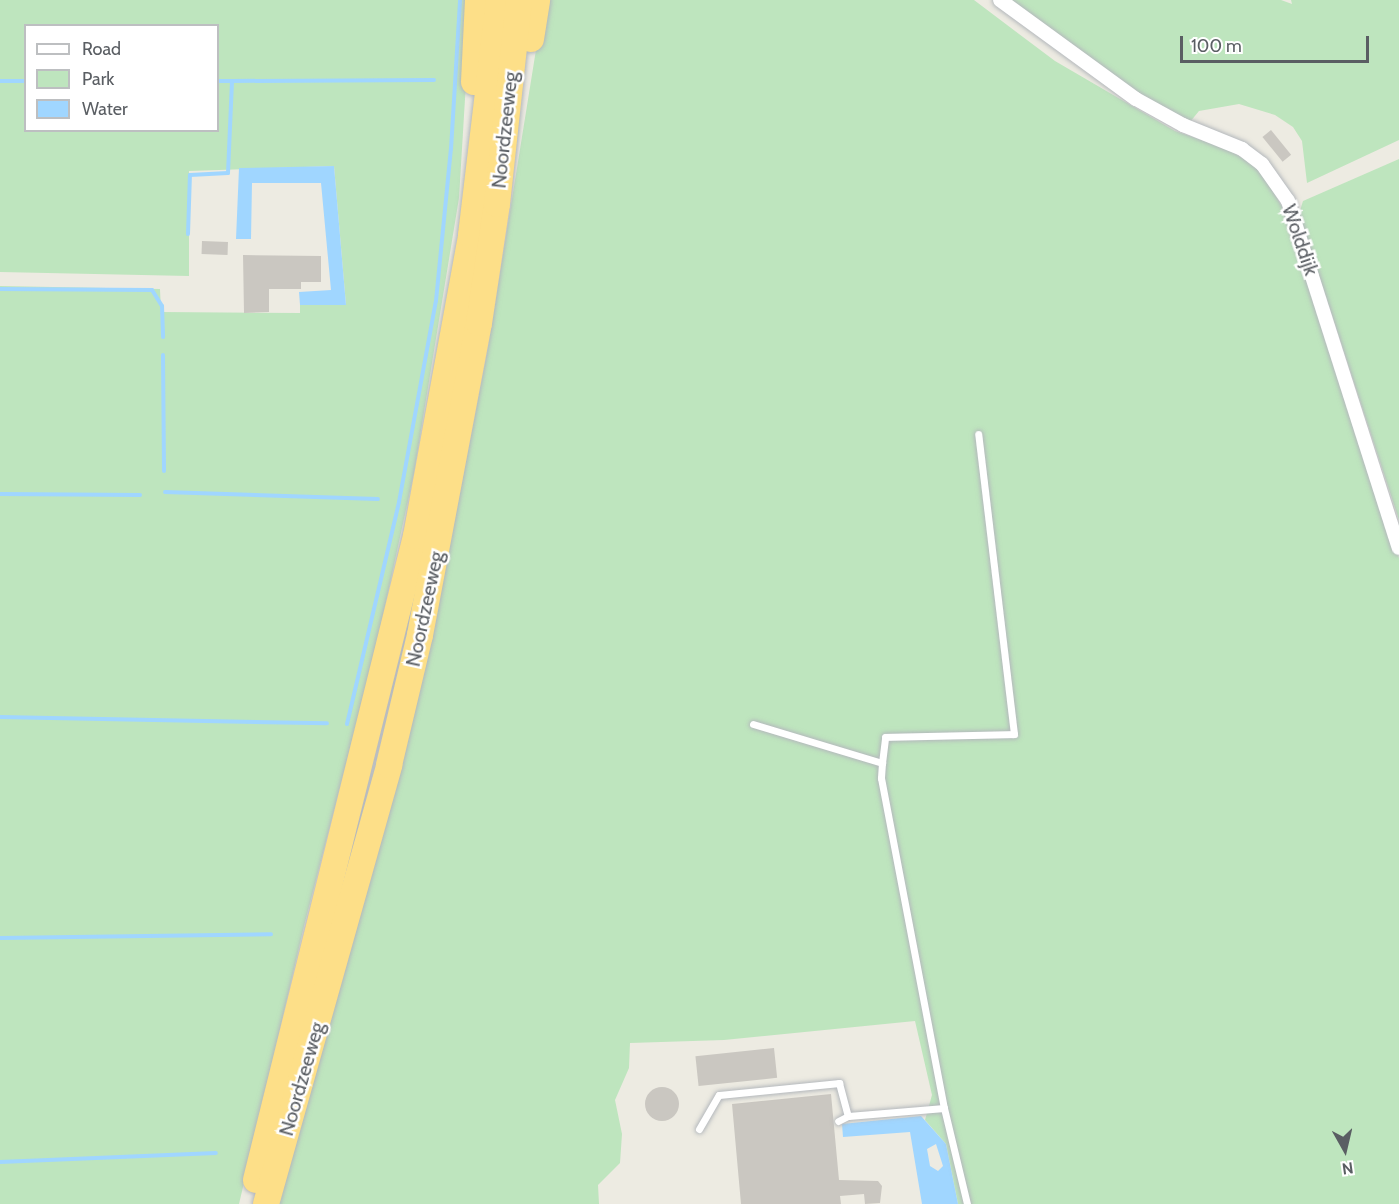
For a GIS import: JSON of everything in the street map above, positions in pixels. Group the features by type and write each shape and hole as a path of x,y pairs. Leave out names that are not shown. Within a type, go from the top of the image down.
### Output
{"highway":[{"path":"471,235 478,0"},
{"name":"Noordzeeweg","path":"251,1204 416,536 471,235 499,0"},
{"name":"Noordzeeweg","path":"266,1204 382,787 420,635 466,396 497,204 519,0"},
{"path":"497,204 537,0"}],"street":[{"name":"Wolddijk","path":"1000,0 1136,99 1182,124 1242,149 1262,164 1287,201 1399,548"}],"lane":[{"path":"967,1204 944,1108 881,778 885,737 1014,734 978,434"},
{"path":"753,724 882,763"},
{"path":"699,1129 719,1095 839,1083 848,1116"},
{"path":"838,1121 848,1116 944,1108"}],"green space":[{"path":"0,0 471,0 459,198 414,473 375,652 304,926 239,1204 0,1204 0,286 160,289 161,312 300,313 300,305 346,305 334,166 189,171 189,276 0,272"},
{"path":"544,0 974,0 1055,61 1175,131 1225,148 1251,163 1265,178 1288,217 1399,558 1399,1204 958,1204 946,1144 925,1120 932,1095 915,1021 724,1040 630,1043 629,1068 615,1100 622,1134 620,1163 598,1185 599,1204 275,1204 445,570 488,348"},
{"path":"1007,0 1281,0 1292,4 1291,0 1399,0 1399,140 1307,183 1302,141 1293,127 1275,115 1239,104 1199,111 1190,122 1138,94"},
{"path":"1399,159 1399,520 1299,214 1303,201"}],"water":[{"path":"334,166 346,305 300,305 299,292 331,290 321,183 252,183 251,239 236,239 239,168"},
{"path":"921,1116 946,1144 958,1204 922,1204 910,1132 843,1137 842,1124","holes":["936,1144 943,1166 938,1171 930,1166 927,1149"]}],"building":[{"path":"1271,130 1291,155 1283,162 1262,137"},
{"path":"202,241 228,242 228,255 202,254"},
{"path":"243,255 321,256 321,282 301,282 301,289 269,289 269,312 244,313"},
{"path":"774,1048 777,1078 699,1086 695,1056"},
{"path":"662,1087 674,1092 679,1104 674,1116 662,1121 650,1116 645,1104 650,1092"},
{"path":"831,1094 839,1180 878,1181 882,1186 880,1203 865,1204 864,1194 840,1196 841,1204 741,1204 732,1104"}],"waterway":[{"path":"347,724 399,502 436,301 451,149 460,0"},
{"path":"232,81 434,80"},
{"path":"0,81 24,81"},
{"path":"188,234 190,175 228,173 232,81 219,81"},
{"path":"0,289 152,290 162,306 163,337"},
{"path":"163,355 164,471"},
{"path":"165,492 378,499"},
{"path":"0,494 140,495"},
{"path":"0,717 327,723"},
{"path":"0,938 271,934"},
{"path":"0,1162 216,1153"}]}
